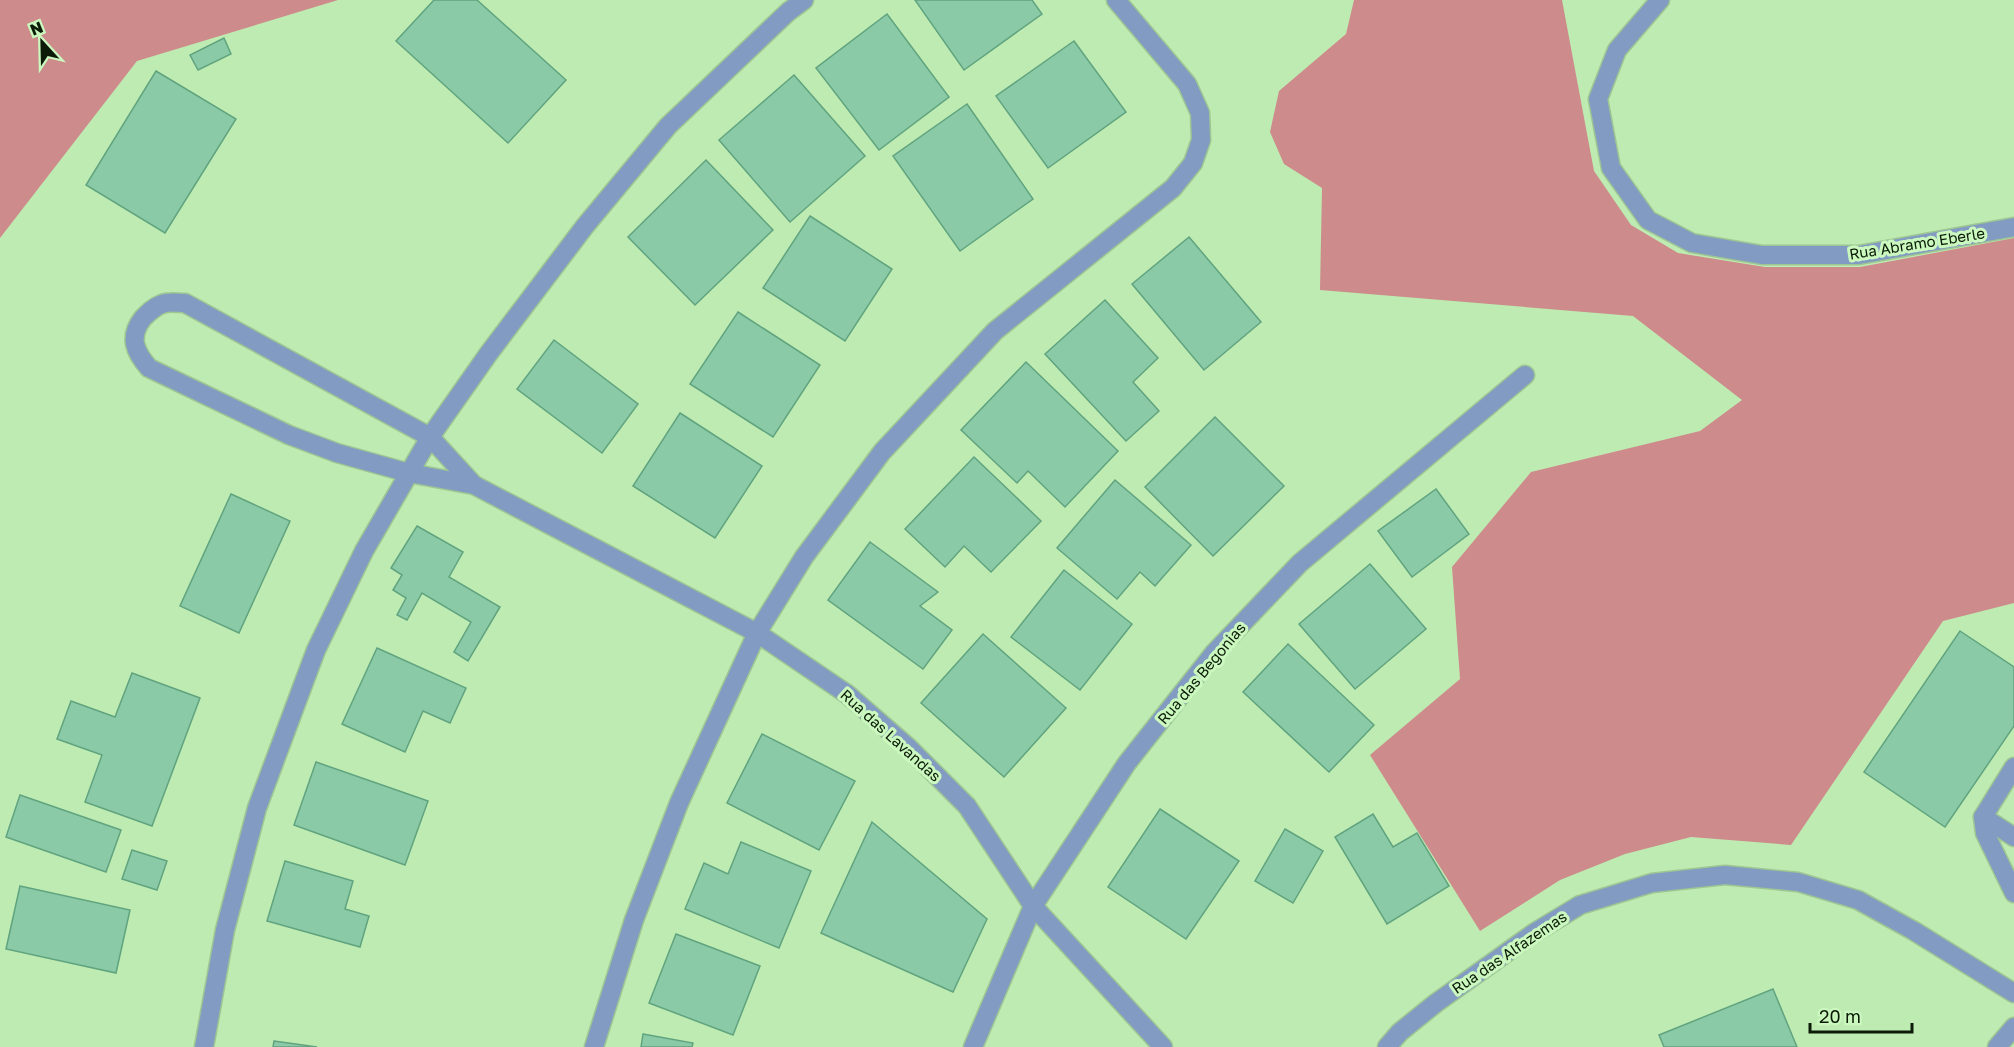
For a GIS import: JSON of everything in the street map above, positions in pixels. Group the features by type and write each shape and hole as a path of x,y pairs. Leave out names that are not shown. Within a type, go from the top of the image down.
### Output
{"street":[{"path":"204,1047 225,930 257,808 316,650 364,551 430,437 489,353 585,226 668,126 788,12 804,0"},
{"path":"594,1047 634,920 675,814 757,633 804,557 890,444 995,331 1173,188 1193,164 1201,140 1200,113 1187,84 1116,0"},
{"name":"Rua Abramo Eberle","path":"1660,0 1617,50 1598,99 1611,168 1648,220 1692,243 1762,255 1859,255 2014,227"},
{"name":"Rua das Lavandas","path":"474,485 430,437 185,303 164,303 150,310 138,325 133,339 138,355 149,368 289,435 337,453 409,473 474,485 757,633 848,694 967,806 1033,906 1163,1047"},
{"name":"Rua das Begonias","path":"973,1047 1033,906 1127,764 1214,653 1300,563 1525,375"},
{"path":"2014,767 1983,817 1985,833 2014,893"},
{"path":"1983,817 2014,837"},
{"name":"Rua das Alfazemas","path":"1387,1047 1400,1032 1436,1003 1534,933 1580,904 1652,883 1725,875 1798,882 1858,900 1914,931 2014,993"},
{"path":"1997,1047 2014,1027"}],"shaded area":[{"path":"0,0 338,0 137,61 0,238"},
{"path":"1354,0 1562,0 1594,171 1631,225 1678,253 1765,267 1860,267 2014,238 2014,603 1943,621 1791,845 1691,837 1625,854 1560,880 1480,931 1370,755 1460,679 1452,567 1531,472 1700,431 1742,400 1633,316 1320,290 1322,188 1284,164 1270,132 1279,91 1346,34"}],"building":[{"path":"434,0 477,0 566,80 508,143 396,41"},
{"path":"915,0 1032,0 1042,14 964,70"},
{"path":"887,14 949,97 879,150 816,68"},
{"path":"224,38 231,54 198,70 190,55"},
{"path":"1074,41 1126,112 1048,168 996,96"},
{"path":"156,71 236,119 165,233 86,185"},
{"path":"794,75 865,156 790,222 719,140"},
{"path":"967,104 1033,199 960,251 893,156"},
{"path":"706,160 773,230 695,305 628,237"},
{"path":"810,216 892,269 845,341 763,288"},
{"path":"1189,237 1261,322 1204,370 1132,284"},
{"path":"1105,300 1158,358 1133,382 1159,411 1126,441 1045,354"},
{"path":"738,312 820,365 773,437 690,384"},
{"path":"554,340 638,404 602,453 517,389"},
{"path":"1026,362 1118,451 1065,507 1028,471 1017,483 961,430"},
{"path":"680,413 762,466 715,538 633,486"},
{"path":"1215,417 1284,486 1213,556 1145,487"},
{"path":"974,457 1041,521 991,572 964,546 945,567 905,529"},
{"path":"1115,480 1191,545 1155,586 1140,572 1117,599 1057,548"},
{"path":"1436,489 1469,534 1412,577 1378,531"},
{"path":"231,494 290,521 239,633 180,606"},
{"path":"417,526 463,552 449,577 500,607 468,661 454,652 471,622 422,593 407,620 397,615 406,598 393,590 402,575 391,568"},
{"path":"870,542 938,592 920,606 952,630 923,669 828,600"},
{"path":"1370,564 1426,629 1355,689 1299,624"},
{"path":"1064,570 1132,624 1080,690 1011,637"},
{"path":"1960,631 2014,667 2014,726 1945,827 1864,772"},
{"path":"983,634 1066,708 1004,777 921,703"},
{"path":"1288,644 1374,725 1329,772 1243,692"},
{"path":"377,648 466,688 450,723 423,711 405,752 342,724"},
{"path":"132,673 200,698 152,826 85,802 102,755 57,739 71,701 115,717"},
{"path":"762,734 855,781 819,850 727,803"},
{"path":"316,762 428,801 405,865 294,825"},
{"path":"20,795 121,830 106,872 6,837"},
{"path":"1160,809 1239,861 1186,939 1108,887"},
{"path":"1373,814 1393,847 1417,833 1449,886 1387,924 1335,837"},
{"path":"872,822 987,919 953,992 821,933"},
{"path":"1285,829 1323,851 1293,903 1255,881"},
{"path":"741,842 811,871 779,948 685,909 704,863 728,874"},
{"path":"132,850 167,861 157,890 122,879"},
{"path":"285,861 353,881 345,909 369,916 360,947 267,921"},
{"path":"20,886 130,910 116,973 6,949"},
{"path":"676,934 760,966 733,1035 649,1003"},
{"path":"1773,989 1797,1047 1664,1047 1659,1035"},
{"path":"643,1034 693,1043 692,1047 641,1047"},
{"path":"274,1041 317,1047 273,1047"}]}
